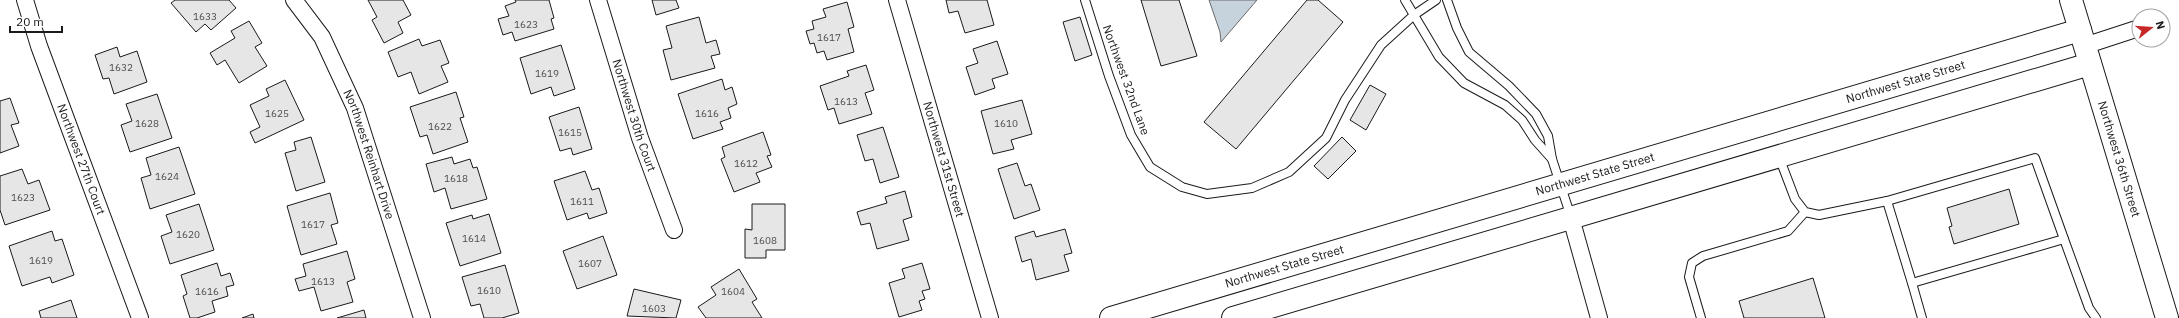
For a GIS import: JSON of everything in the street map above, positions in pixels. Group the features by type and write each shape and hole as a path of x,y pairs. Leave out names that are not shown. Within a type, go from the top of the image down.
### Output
{"main road":[{"name":"Northwest 36th Street","path":"2072,0 2167,318"},
{"path":"1233,318 1779,157 2085,46"},
{"name":"Northwest State Street","path":"1111,318 1560,183 2085,46"}],"street":[{"name":"Northwest 27th Court","path":"26,0 39,46 140,318"},
{"name":"Northwest Reinhart Drive","path":"294,0 322,37 355,108 422,318"},
{"name":"Northwest 30th Court","path":"598,0 640,138 674,230"},
{"name":"Northwest 31st Street","path":"897,0 990,318"},
{"path":"2085,46 2131,31"},
{"path":"1571,218 1599,318"}],"lane":[{"name":"Northwest 32nd Lane","path":"1085,0 1109,76 1131,135 1150,167 1182,187 1207,194 1252,188 1289,172 1326,138 1345,100 1382,45 1414,15"},
{"path":"1405,0 1439,57 1464,84 1505,105 1522,120 1535,140 1552,159"},
{"path":"1414,15 1436,0"},
{"path":"1446,0 1457,28 1469,52 1482,65 1509,86 1536,114 1548,136 1552,159 1571,218"},
{"path":"1779,157 1795,199 1805,212 1819,215 1887,200 2035,158 2088,308 2096,318"},
{"path":"1887,200 1922,318"},
{"path":"1701,318 1689,277 1692,263 1703,256 1788,231 1805,212"},
{"path":"1912,283 2064,239"}],"shaded area":[{"path":"1209,0 1257,0 1221,42 1220,32"}],"building":[{"path":"175,0 229,0 236,8 211,30 205,24 196,32 171,3"},
{"path":"368,0 403,0 411,15 398,22 403,33 384,43 372,20 377,17"},
{"path":"515,0 549,0 554,18 551,19 554,29 515,41 512,32 503,35 498,19 509,16 505,6 516,2"},
{"path":"652,0 676,0 679,8 656,15"},
{"path":"946,0 987,0 994,25 965,33 958,11 949,13"},
{"path":"1141,0 1179,0 1197,56 1161,66"},
{"path":"1307,0 1318,0 1343,22 1236,149 1204,122"},
{"path":"847,2 854,27 848,29 854,52 827,60 824,51 817,53 814,43 810,44 806,31 814,29 812,21 826,17 823,9"},
{"path":"699,17 706,43 716,40 720,54 711,56 715,68 671,80 663,50 672,48 666,26"},
{"path":"1080,17 1092,55 1075,61 1063,22"},
{"path":"249,21 262,43 255,47 267,66 239,83 225,60 217,65 210,53 235,38 231,31"},
{"path":"419,39 422,46 440,40 449,63 441,66 448,82 419,94 411,72 398,77 388,52"},
{"path":"997,41 1008,74 992,79 995,88 975,95 966,67 978,63 973,49"},
{"path":"561,45 575,89 554,96 551,87 531,94 520,58"},
{"path":"117,47 120,57 137,51 147,82 114,94 109,78 103,79 95,55"},
{"path":"866,65 874,90 865,93 872,114 839,124 834,108 828,110 820,86 849,76 847,71"},
{"path":"722,79 725,90 732,87 737,104 728,108 731,118 720,122 723,129 693,139 678,94"},
{"path":"285,80 304,120 255,143 250,132 260,127 250,105 269,96 266,89"},
{"path":"1370,85 1386,94 1366,130 1350,120"},
{"path":"456,92 464,117 460,118 468,142 433,154 427,135 420,137 410,107"},
{"path":"157,94 172,138 130,152 121,125 132,121 126,104"},
{"path":"10,98 19,123 11,125 19,146 0,153 0,101"},
{"path":"1022,100 1032,134 1011,140 1014,149 993,154 981,111"},
{"path":"579,107 592,149 573,155 571,148 560,151 549,117"},
{"path":"883,127 899,177 880,183 873,159 865,161 857,135"},
{"path":"763,132 771,155 767,156 772,167 756,173 760,182 734,192 721,159 725,157 722,147"},
{"path":"311,137 325,182 296,191 285,153 296,150 294,142"},
{"path":"1342,137 1356,151 1328,179 1314,166"},
{"path":"179,147 195,194 150,209 141,178 151,175 146,158"},
{"path":"452,157 454,164 470,159 473,168 477,167 487,199 451,209 445,188 434,192 426,164"},
{"path":"1017,163 1025,186 1031,184 1040,210 1014,219 998,169"},
{"path":"22,169 28,184 39,180 50,210 5,225 0,210 0,176"},
{"path":"585,171 592,190 599,188 607,213 589,219 587,213 567,220 554,181"},
{"path":"2009,189 2019,224 1954,244 1949,227 1952,226 1947,208"},
{"path":"905,191 912,217 903,220 909,240 877,249 870,223 861,225 857,212 887,203 885,197"},
{"path":"330,193 338,223 331,225 337,244 301,255 287,206"},
{"path":"199,204 214,250 170,264 161,236 172,232 166,215"},
{"path":"752,204 785,204 785,250 766,250 766,258 745,258 745,229 752,230"},
{"path":"489,214 501,253 460,266 446,223 472,215 473,219"},
{"path":"1065,229 1072,253 1064,255 1069,271 1036,280 1031,259 1022,262 1015,237 1034,231 1036,237"},
{"path":"52,231 55,241 62,239 74,275 52,283 50,277 22,286 9,246"},
{"path":"603,236 617,275 577,289 563,251"},
{"path":"347,251 355,279 347,282 353,302 321,311 314,287 299,291 295,279 306,276 303,264"},
{"path":"217,263 221,276 230,273 234,285 226,287 228,296 212,301 215,312 197,318 190,318 183,296 187,294 181,275"},
{"path":"922,263 930,289 922,291 925,299 919,301 922,310 899,317 889,283 905,278 902,269"},
{"path":"505,265 519,313 502,318 484,318 480,304 471,306 462,277"},
{"path":"739,269 757,299 752,302 762,318 706,318 698,307 716,295 711,287"},
{"path":"1813,278 1825,318 1744,318 1739,301"},
{"path":"634,289 681,300 676,318 627,316"},
{"path":"71,300 77,318 41,318 39,311"},
{"path":"364,310 366,318 337,318"},
{"path":"253,314 254,318 242,318"}]}
